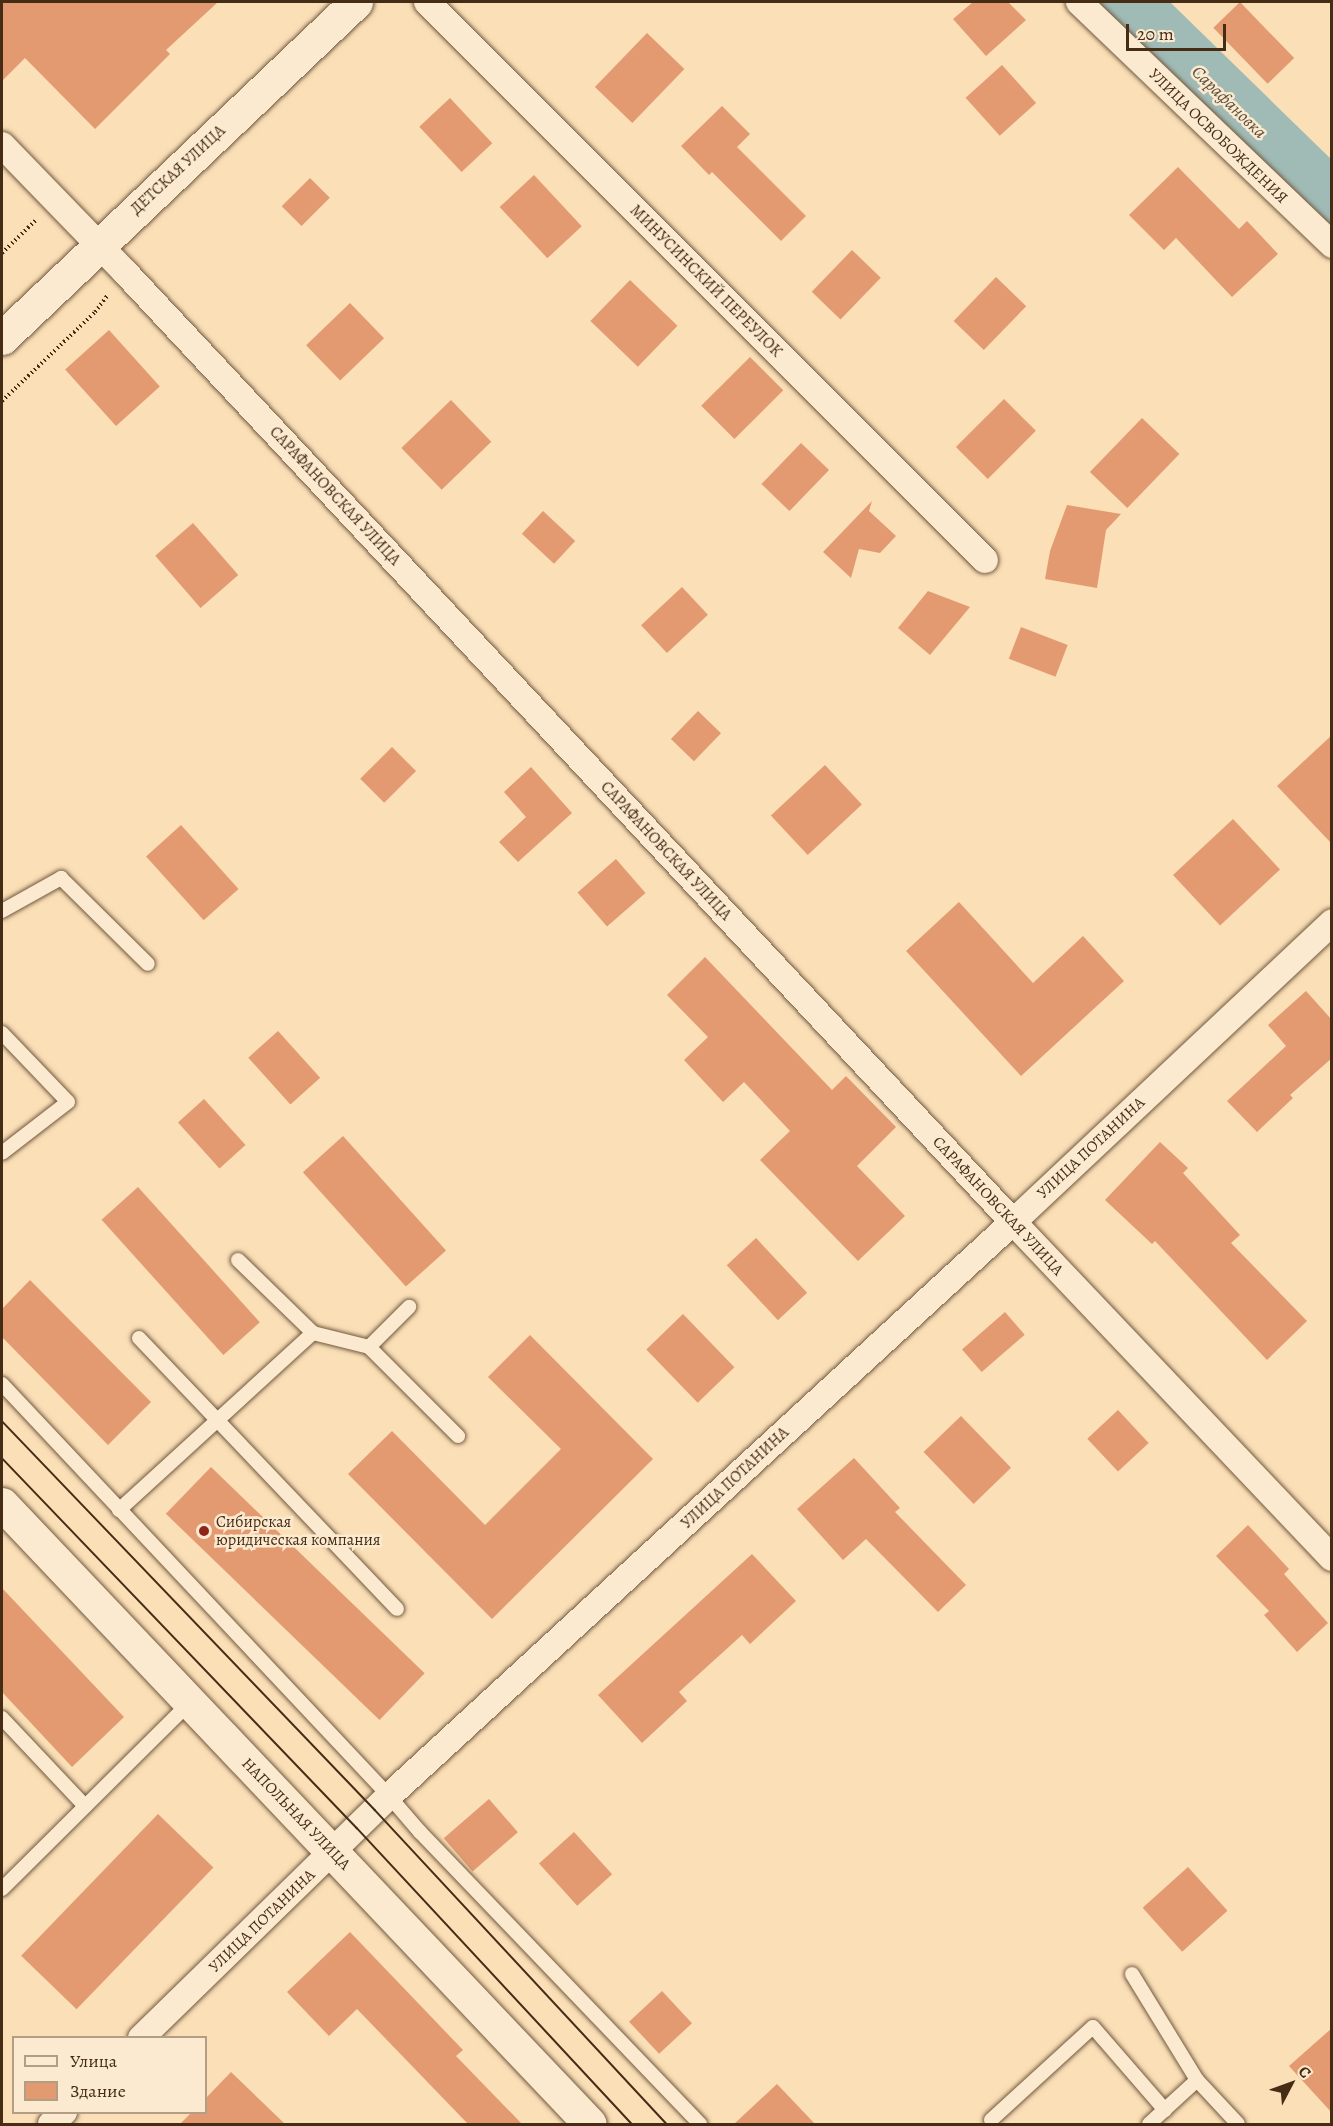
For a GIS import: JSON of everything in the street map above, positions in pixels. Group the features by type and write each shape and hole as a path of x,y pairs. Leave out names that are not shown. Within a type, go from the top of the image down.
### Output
{"street":[{"name":"ДЕТСКАЯ УЛИЦА","path":"2,338 356,2"},
{"name":"МИНУСИНСКИЙ ПЕРЕУЛОК","path":"428,2 985,560"},
{"name":"УЛИЦА ОСВОБОЖДЕНИЯ","path":"1079,2 1332,245"},
{"name":"САРАФАНОВСКАЯ УЛИЦА","path":"2,144 99,244 1013,1222 1332,1558"},
{"name":"УЛИЦА ПОТАНИНА","path":"142,2036 389,1796 1013,1222 1332,922"},
{"name":"НАПОЛЬНАЯ УЛИЦА","path":"2,1504 590,2124"}],"lane":[{"path":"2,912 61,879 148,964"},
{"path":"2,1153 68,1102 3,1038"},
{"path":"238,1260 313,1333 369,1347 458,1436"},
{"path":"369,1347 409,1307"},
{"path":"119,1510 313,1333"},
{"path":"139,1338 397,1608"},
{"path":"2,1384 389,1796 420,1832 700,2124"},
{"path":"2,1889 190,1702"},
{"path":"2,1718 85,1806"},
{"path":"1132,1974 1197,2080 1238,2124"},
{"path":"991,2120 1093,2027 1165,2110"},
{"path":"1149,2124 1197,2080"}],"path":[{"path":"2,253 56,201"}],"building":[{"path":"2,2 218,2 166,50 170,54 95,129 25,58 2,81"},
{"path":"973,2 1008,2 1026,20 986,56 953,19"},
{"path":"1240,2 1294,58 1268,84 1213,28"},
{"path":"647,33 684,69 632,123 595,87"},
{"path":"1002,65 1036,103 1000,136 966,98"},
{"path":"450,98 492,143 462,172 419,127"},
{"path":"722,106 750,134 737,147 806,216 781,241 712,172 709,175 681,146"},
{"path":"1178,167 1239,229 1247,221 1278,254 1232,297 1176,238 1164,250 1129,215"},
{"path":"534,175 582,226 547,258 500,207"},
{"path":"310,178 330,198 302,226 282,206"},
{"path":"852,250 881,278 840,320 812,292"},
{"path":"996,277 1026,306 984,350 954,321"},
{"path":"630,280 677,326 638,367 590,321"},
{"path":"350,303 384,338 340,381 306,345"},
{"path":"109,330 160,386 116,426 65,369"},
{"path":"750,357 783,390 734,439 701,406"},
{"path":"1004,399 1036,431 988,479 956,447"},
{"path":"451,400 491,442 442,490 401,448"},
{"path":"1142,418 1179,454 1127,508 1090,472"},
{"path":"801,443 829,470 789,511 761,484"},
{"path":"872,501 869,511 896,536 880,553 859,549 851,578 823,552"},
{"path":"1067,505 1121,514 1106,530 1097,588 1045,579 1050,551"},
{"path":"543,511 575,541 554,564 522,534"},
{"path":"193,523 238,575 201,608 155,556"},
{"path":"682,587 708,615 667,653 641,625"},
{"path":"928,591 970,607 930,655 898,628"},
{"path":"1021,627 1068,645 1055,677 1009,659"},
{"path":"698,711 721,733 694,761 671,739"},
{"path":"1332,735 1332,844 1277,786"},
{"path":"392,747 416,771 384,803 360,779"},
{"path":"825,765 862,804 808,855 771,815"},
{"path":"531,767 572,813 518,862 499,842 526,817 504,792"},
{"path":"1233,819 1280,869 1220,925 1173,875"},
{"path":"181,825 239,889 204,920 146,856"},
{"path":"616,859 646,893 607,926 578,892"},
{"path":"959,902 1033,983 1083,936 1124,981 1021,1076 906,951"},
{"path":"705,957 832,1090 846,1076 896,1127 857,1166 905,1216 858,1261 760,1160 790,1131 744,1082 723,1102 684,1060 708,1037 667,995"},
{"path":"1306,991 1332,1020 1332,1058 1290,1095 1293,1098 1257,1132 1227,1101 1286,1046 1268,1025"},
{"path":"278,1031 320,1078 290,1105 248,1058"},
{"path":"204,1099 245,1145 219,1168 178,1122"},
{"path":"343,1136 446,1250 406,1287 303,1172"},
{"path":"1160,1142 1188,1168 1183,1173 1240,1235 1231,1243 1307,1321 1267,1360 1155,1241 1152,1244 1105,1200"},
{"path":"138,1187 260,1322 223,1355 102,1220"},
{"path":"756,1238 807,1293 778,1320 727,1265"},
{"path":"30,1280 151,1402 108,1445 2,1337 2,1309"},
{"path":"1005,1312 1025,1335 982,1372 962,1349"},
{"path":"683,1314 734,1367 698,1403 646,1349"},
{"path":"530,1335 653,1459 492,1619 348,1474 392,1431 485,1525 561,1449 488,1377"},
{"path":"1118,1410 1149,1443 1118,1472 1087,1439"},
{"path":"961,1416 1011,1468 974,1504 924,1452"},
{"path":"854,1458 900,1508 895,1512 966,1585 938,1612 866,1539 843,1560 797,1509"},
{"path":"211,1467 425,1673 379,1720 166,1514"},
{"path":"1248,1525 1289,1569 1284,1574 1328,1623 1297,1652 1264,1615 1269,1611 1216,1556"},
{"path":"752,1554 796,1601 750,1644 742,1635 679,1692 687,1701 642,1743 598,1695"},
{"path":"2,1588 124,1717 72,1767 2,1692"},
{"path":"489,1799 518,1832 473,1872 444,1838"},
{"path":"158,1814 213,1867 77,2009 21,1956"},
{"path":"574,1832 612,1874 577,1906 539,1863"},
{"path":"1188,1867 1227,1911 1182,1952 1143,1908"},
{"path":"350,1932 463,2050 456,2056 522,2124 468,2124 357,2009 329,2036 287,1992"},
{"path":"662,1991 692,2023 659,2054 629,2022"},
{"path":"1332,2028 1332,2113 1289,2066"},
{"path":"231,2072 285,2124 180,2124 190,2114 207,2114 207,2097"},
{"path":"777,2084 815,2124 734,2124"}],"waterway":[{"name":"Сарафановка","path":"1127,2 1332,202"}],"tram line":[{"path":"2,1421 375,1810 667,2124"},
{"path":"2,1458 357,1828 632,2124"}],"place":[{"name":"Сибирская юридическая компания","path":"204,1531"}]}
